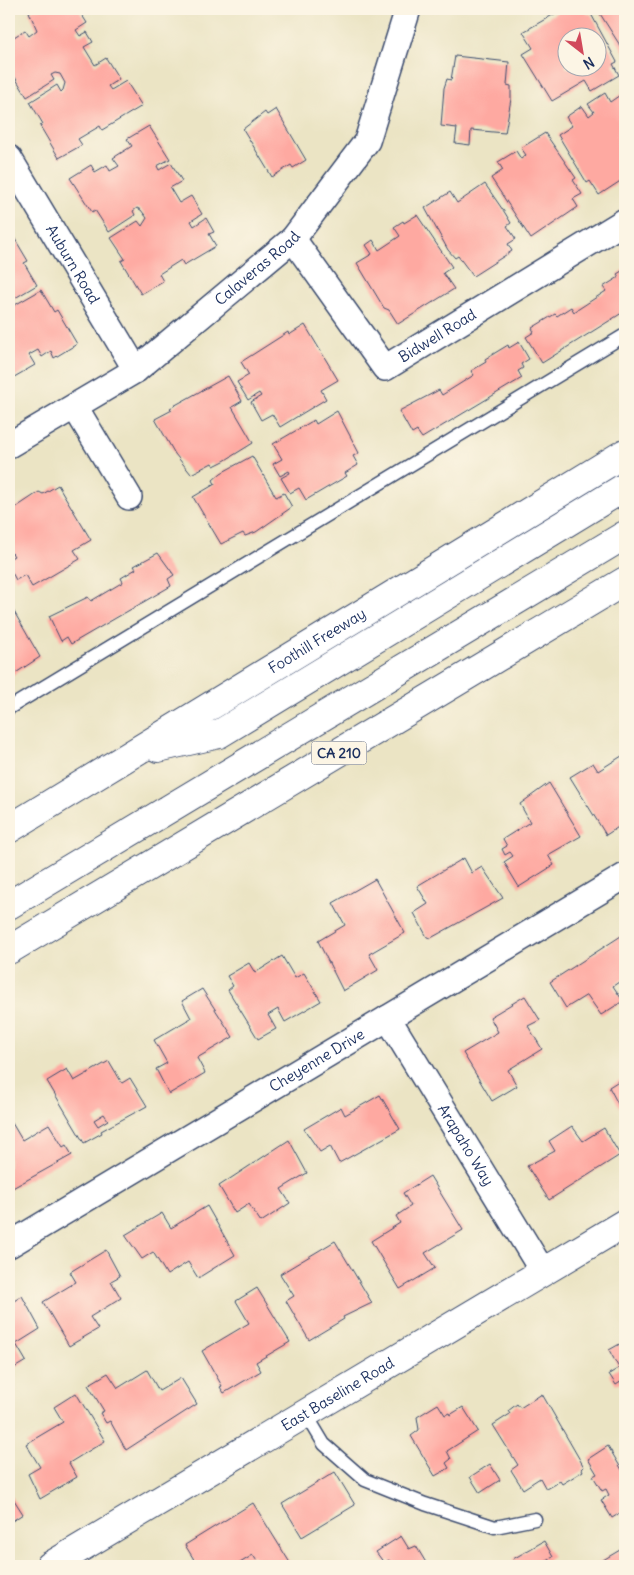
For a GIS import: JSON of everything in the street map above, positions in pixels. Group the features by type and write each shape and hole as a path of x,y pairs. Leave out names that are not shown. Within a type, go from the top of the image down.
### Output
{"main road":[{"name":"Foothill Freeway","path":"9,829 625,453"},
{"path":"137,752 219,734 625,487"},
{"path":"9,904 625,535"},
{"name":"CA 210","path":"9,950 625,581"},
{"name":"East Baseline Road","path":"50,1566 625,1223"}],"street":[{"name":"Calaveras Road","path":"9,445 136,370 293,239 368,141 408,9"},
{"name":"Auburn Road","path":"9,158 136,370"},
{"name":"Bidwell Road","path":"293,239 385,368 625,222"},
{"path":"75,407 129,498"},
{"name":"Cheyenne Drive","path":"9,1245 625,876"},
{"name":"Arapaho Way","path":"388,1018 543,1272"}],"lane":[{"path":"9,708 625,335"},
{"path":"306,1414 324,1444 365,1480 425,1504 495,1527 535,1519"}],"building":[{"path":"34,9 78,9 87,23 76,30 80,36 87,32 93,42 84,47 95,65 106,58 119,79 108,86 111,90 126,81 142,106 102,130 100,126 78,139 82,145 59,158 40,126 43,124 30,102 57,85 61,92 65,83 60,74 55,73 51,75 54,80 27,97 13,74 9,74 9,29 14,37 25,30 29,36 37,30 29,12"},
{"path":"563,9 584,9 587,14 591,14 599,28 556,28 556,78 606,78 606,42 617,62 613,64 619,75 592,91 586,81 552,101 523,54 533,48 523,32"},
{"path":"597,9 625,9 625,53 616,39"},
{"path":"455,56 509,62 507,85 511,86 511,99 505,133 471,130 470,145 455,143 457,128 441,126 444,88 447,79 451,80"},
{"path":"605,93 610,102 623,93 625,97 625,178 599,195 590,181 587,183 558,135 572,126 566,117 582,106 589,116 594,112 588,104"},
{"path":"276,109 306,160 293,168 291,165 272,177 243,129 265,112 267,115"},
{"path":"149,126 170,159 157,166 159,170 171,163 182,181 170,188 179,203 191,196 202,214 191,221 194,226 206,218 214,232 209,234 216,246 184,265 181,260 159,274 163,281 141,294 121,261 125,259 111,238 138,221 142,226 147,218 137,208 133,211 135,215 109,232 95,210 92,212 70,178 91,165 95,172 107,165 110,171 119,166 113,158 132,146 127,139"},
{"path":"545,133 576,178 573,180 582,194 573,199 578,207 531,239 491,178 503,170 498,162 516,151 521,159 526,155 521,148"},
{"path":"485,184 511,223 507,226 516,239 508,244 512,251 473,276 458,256 455,258 448,250 425,208 450,192 457,203"},
{"path":"417,215 452,267 443,273 454,289 398,324 389,310 384,308 357,263 372,254 366,245 373,240 379,250 400,236 394,227"},
{"path":"9,229 28,261 24,263 37,285 10,301 13,306 41,290 54,312 57,310 77,344 54,358 51,351 42,357 38,350 29,355 35,365 9,380"},
{"path":"625,269 625,311 542,363 526,337 534,332 532,328 571,307 574,312 606,291 603,287 619,277 617,274"},
{"path":"305,325 338,380 321,390 326,399 280,427 272,414 261,420 251,402 261,396 259,393 248,400 237,382 249,375 241,362 288,332 289,335"},
{"path":"519,342 529,359 521,364 523,368 518,371 522,378 422,438 417,431 412,434 399,411 439,390 442,395 474,375 471,371 486,362 485,359 508,345 509,348"},
{"path":"228,376 242,401 232,407 253,443 214,466 212,463 191,474 175,454 155,419 172,410 170,408"},
{"path":"337,411 359,453 353,456 358,465 345,473 347,476 306,500 299,488 290,493 281,478 290,473 289,471 280,476 273,464 282,459 273,444 314,420 316,424"},
{"path":"252,456 276,497 284,493 292,507 256,532 245,536 243,533 221,544 193,497 215,484 213,480 221,473"},
{"path":"58,485 91,540 74,550 80,559 32,587 25,575 16,580 9,567 9,559 14,556 12,553 9,554 9,512 39,492 43,494"},
{"path":"158,553 174,575 168,579 171,586 71,644 67,637 61,641 49,616 88,597 91,601 123,582 121,578 136,569 134,566"},
{"path":"9,603 40,657 11,676 9,675"},
{"path":"625,754 625,820 622,822 623,824 606,835 570,777 593,763 598,771"},
{"path":"549,783 581,836 548,855 554,865 519,887 504,862 513,856 510,852 505,855 502,849 507,846 503,839 530,822 520,804"},
{"path":"464,858 472,873 482,867 503,898 431,938 427,937 414,913 428,904 417,886"},
{"path":"375,879 405,933 369,954 378,970 343,991 318,941 345,925 333,903"},
{"path":"621,936 625,943 625,978 613,986 623,1001 601,1015 587,995 566,1008 550,982"},
{"path":"282,956 295,978 304,973 321,1001 285,1022 278,1009 268,1015 276,1029 258,1039 228,990 233,986 227,976 249,963 255,973"},
{"path":"202,989 233,1037 197,1058 205,1073 169,1094 156,1069 167,1063 154,1040 191,1018 182,1001"},
{"path":"525,996 540,1020 528,1026 542,1049 508,1070 517,1086 492,1101 463,1053 498,1032 490,1017"},
{"path":"109,1061 122,1083 130,1078 147,1106 101,1131 102,1133 84,1143 47,1081 67,1069 74,1081","holes":["104,1114 108,1120 98,1126 94,1120"]},
{"path":"625,1077 625,1117 609,1087"},
{"path":"380,1095 400,1129 339,1163 330,1146 320,1152 304,1129 341,1107 345,1115"},
{"path":"12,1123 22,1140 49,1124 63,1147 66,1145 72,1155 9,1190 9,1125"},
{"path":"572,1126 583,1141 604,1128 620,1155 549,1200 527,1166 555,1151 549,1141"},
{"path":"289,1140 307,1173 281,1189 290,1203 261,1222 249,1204 235,1213 219,1186"},
{"path":"430,1176 463,1230 425,1253 435,1268 400,1289 371,1241 400,1223 396,1216 411,1206 403,1193"},
{"path":"207,1206 235,1255 198,1278 188,1262 167,1275 153,1252 142,1259 125,1235 162,1213 171,1228"},
{"path":"335,1241 372,1303 343,1317 344,1319 309,1340 286,1301 294,1296 280,1274"},
{"path":"106,1250 120,1276 111,1281 121,1298 90,1317 98,1329 69,1346 43,1302 76,1282 70,1272"},
{"path":"257,1288 290,1342 256,1362 261,1371 224,1393 202,1351 249,1323 236,1301"},
{"path":"22,1296 40,1329 16,1344 26,1361 9,1371 9,1304"},
{"path":"625,1341 625,1386 622,1381 616,1385 609,1374 619,1368 609,1350"},
{"path":"147,1370 159,1391 181,1378 197,1404 126,1450 110,1421 106,1423 100,1413 104,1411 88,1385 108,1373 118,1388"},
{"path":"76,1393 105,1441 69,1463 77,1477 40,1499 28,1474 40,1467 26,1444 63,1422 54,1407"},
{"path":"542,1394 584,1467 583,1471 562,1484 560,1481 546,1489 540,1478 523,1489 511,1470 518,1465 493,1425 510,1414 508,1411 517,1404 520,1408"},
{"path":"438,1404 445,1415 449,1413 450,1415 463,1407 478,1431 447,1451 451,1459 446,1463 449,1468 435,1476 411,1436 419,1430 417,1417"},
{"path":"608,1446 625,1475 625,1510 612,1518 601,1500 609,1495 606,1489 602,1491 593,1476 597,1474 588,1459"},
{"path":"490,1464 500,1480 480,1493 470,1477"},
{"path":"335,1472 355,1505 302,1537 282,1504"},
{"path":"9,1492 23,1514 9,1523"},
{"path":"253,1503 292,1566 260,1566 253,1555 235,1566 198,1566 185,1545"},
{"path":"401,1536 409,1549 416,1546 428,1566 392,1566 389,1560 384,1563 376,1552"},
{"path":"544,1541 553,1557 537,1566 517,1566 513,1559"},
{"path":"625,1547 625,1566 593,1566"}]}
